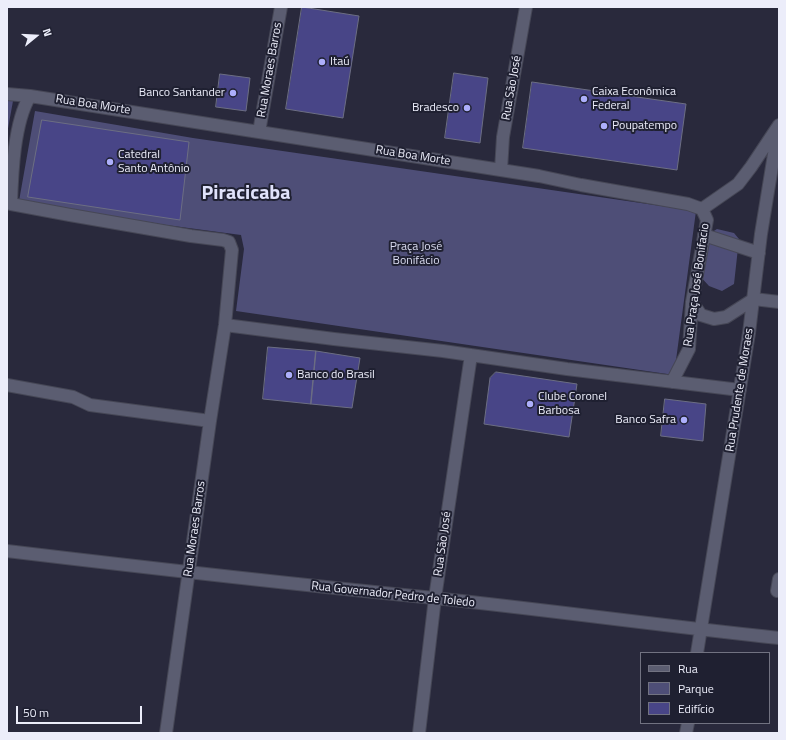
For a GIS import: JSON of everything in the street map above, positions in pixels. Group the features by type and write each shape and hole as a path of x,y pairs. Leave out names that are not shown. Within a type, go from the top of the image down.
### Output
{"street":[{"name":"Rua Moraes Barros","path":"259,132 281,7"},
{"name":"Rua São José","path":"501,170 503,136 526,7"},
{"name":"Rua Boa Morte","path":"7,94 30,96 501,170 688,204 702,209"},
{"path":"9,203 13,161 25,103 30,96"},
{"path":"702,209 738,184 779,126"},
{"name":"Rua Prudente de Moraes","path":"698,652 754,299 761,234 779,126"},
{"name":"Rua Moraes Barros","path":"9,203 70,216 223,240 229,242 232,250 225,324 166,733"},
{"name":"Rua Praça José Bonifacio","path":"672,382 688,349 690,338 692,302 707,220 702,209"},
{"path":"704,236 759,253"},
{"path":"692,302 701,314 714,319 726,317 754,299 779,302"},
{"path":"225,324 740,390"},
{"name":"Rua São José","path":"419,733 435,598 471,355"},
{"path":"7,385 73,397 90,405 210,421"},
{"name":"Rua Governador Pedro de Toledo","path":"7,551 188,573 435,598 779,638"}],"green space":[{"path":"7,100 13,101 7,134"},
{"name":"Praça José Bonifácio","path":"35,111 193,138 696,211 674,375 236,311 244,249 241,235 166,225 19,201"},
{"path":"717,229 734,233 739,239 734,284 722,291 709,286 698,274 704,237"}],"building":[{"name":"Itaú","path":"302,7 359,16 343,118 286,109"},
{"name":"Bradesco","path":"454,73 488,78 480,143 445,138"},
{"name":"Banco Santander","path":"220,74 250,78 246,111 216,107"},
{"name":"Poupatempo","path":"532,82 686,104 677,170 523,148"},
{"name":"Catedral Santo Antônio","path":"42,120 189,142 180,220 28,197"},
{"name":"Banco do Brasil","path":"268,347 316,351 311,404 263,399"},
{"path":"316,351 360,358 352,408 311,404"},
{"name":"Clube Coronel Barbosa","path":"496,372 577,384 569,437 484,424 490,378"},
{"name":"Banco Safra","path":"665,399 706,404 703,441 661,436"}],"place":[{"name":"Itaú","path":"322,62"},
{"name":"Banco Santander","path":"233,93"},
{"name":"Caixa Econômica Federal","path":"584,99"},
{"name":"Bradesco","path":"467,108"},
{"name":"Poupatempo","path":"604,126"},
{"name":"Catedral Santo Antônio","path":"110,162"},
{"name":"Banco do Brasil","path":"289,375"},
{"name":"Clube Coronel Barbosa","path":"530,404"},
{"name":"Banco Safra","path":"684,420"}],"district":[{"name":"Piracicaba","path":"246,194"}]}
